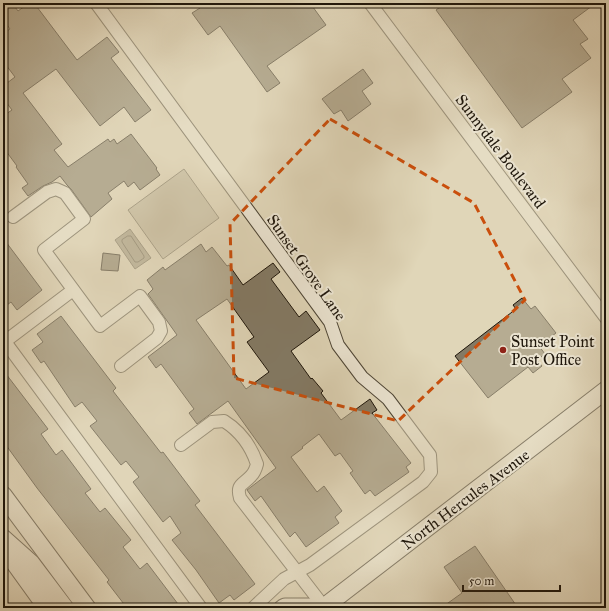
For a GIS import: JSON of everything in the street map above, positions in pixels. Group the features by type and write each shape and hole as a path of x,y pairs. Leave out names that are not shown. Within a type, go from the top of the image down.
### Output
{"main road":[{"name":"North Hercules Avenue","path":"322,608 606,390"},
{"path":"3,495 87,608"},
{"path":"3,538 31,563 64,608"},
{"path":"3,548 47,608"},
{"path":"284,608 322,608"}],"street":[{"name":"Sunset Grove Lane","path":"96,3 330,322 338,345 362,377 388,399 430,455 431,472 423,482 310,565 284,578 253,608"},
{"name":"Sunnydale Boulevard","path":"370,3 606,318"},
{"path":"13,217 47,192 56,189 65,193 84,219 44,250 73,290 100,326 140,296 159,322 161,331 157,338 121,366"},
{"path":"73,290 4,341 201,608"},
{"path":"181,445 212,422 224,421 235,428 253,452 257,464 252,475 241,484 238,491 240,498 298,572 322,608"}],"highlighted area":[{"path":"330,119 474,203 525,300 398,421 234,378 230,224"}],"shaded area":[{"path":"184,169 219,218 163,259 128,210"}],"water":[{"path":"130,229 151,258 135,269 115,240"}],"building":[{"path":"9,3 12,3 18,11 29,3 34,3 77,60 107,37 119,52 111,58 151,110 135,122 124,107 100,126 56,69 23,93 62,144 54,150 68,167 108,139 110,142 114,139 117,144 131,134 157,168 156,169 160,175 140,190 134,182 128,187 124,181 108,193 112,199 91,217 60,176 28,196 22,188 28,184 3,147 3,116 12,110 3,98 3,86 15,77 3,61 3,34 10,29 3,19 3,7"},
{"path":"197,3 310,3 326,25 267,66 280,83 267,92 220,26 208,35 192,13 200,8"},
{"path":"446,3 596,3 573,20 588,39 580,44 591,58 562,79 572,92 522,128 436,10"},
{"path":"363,69 373,83 362,91 371,104 348,121 341,110 334,114 322,99"},
{"path":"3,238 42,290 17,310 11,302 3,308"},
{"path":"201,244 206,252 212,247 227,266 229,265 243,285 273,263 280,272 271,279 299,317 306,311 320,330 291,351 311,379 312,378 323,391 321,393 341,420 370,399 377,410 372,413 411,463 406,467 409,472 375,496 370,490 365,494 350,473 353,471 340,453 335,456 319,434 291,457 317,492 324,486 342,511 335,517 339,523 306,547 295,532 290,537 261,496 255,501 247,490 276,468 228,401 197,424 189,413 194,409 161,364 156,368 148,357 177,335 148,294 153,289 147,280 163,267 165,270","holes":["227,299 254,337 247,342 269,372 246,389 196,320"]},
{"path":"103,253 120,255 118,271 101,270"},
{"name":"Sunset Point Post Office","path":"522,298 531,309 535,306 556,333 539,346 545,354 537,360 542,366 533,373 528,367 488,398 455,356 516,309 513,305"},
{"path":"61,316 116,388 113,391 161,453 163,452 200,501 195,505 255,584 234,600 230,595 219,603 196,570 172,540 181,533 170,516 163,522 133,482 139,477 126,461 121,465 90,426 97,421 82,402 75,407 44,361 41,363 32,350 43,342 37,334"},
{"path":"3,370 48,429 41,434 56,455 62,450 91,489 85,493 100,512 105,508 131,540 123,547 140,569 147,563 181,608 127,608 107,582 109,580 37,488 3,441"},
{"path":"475,546 518,608 441,608 462,593 444,567"}],"place":[{"name":"Sunset Point Post Office","path":"503,350"}]}
